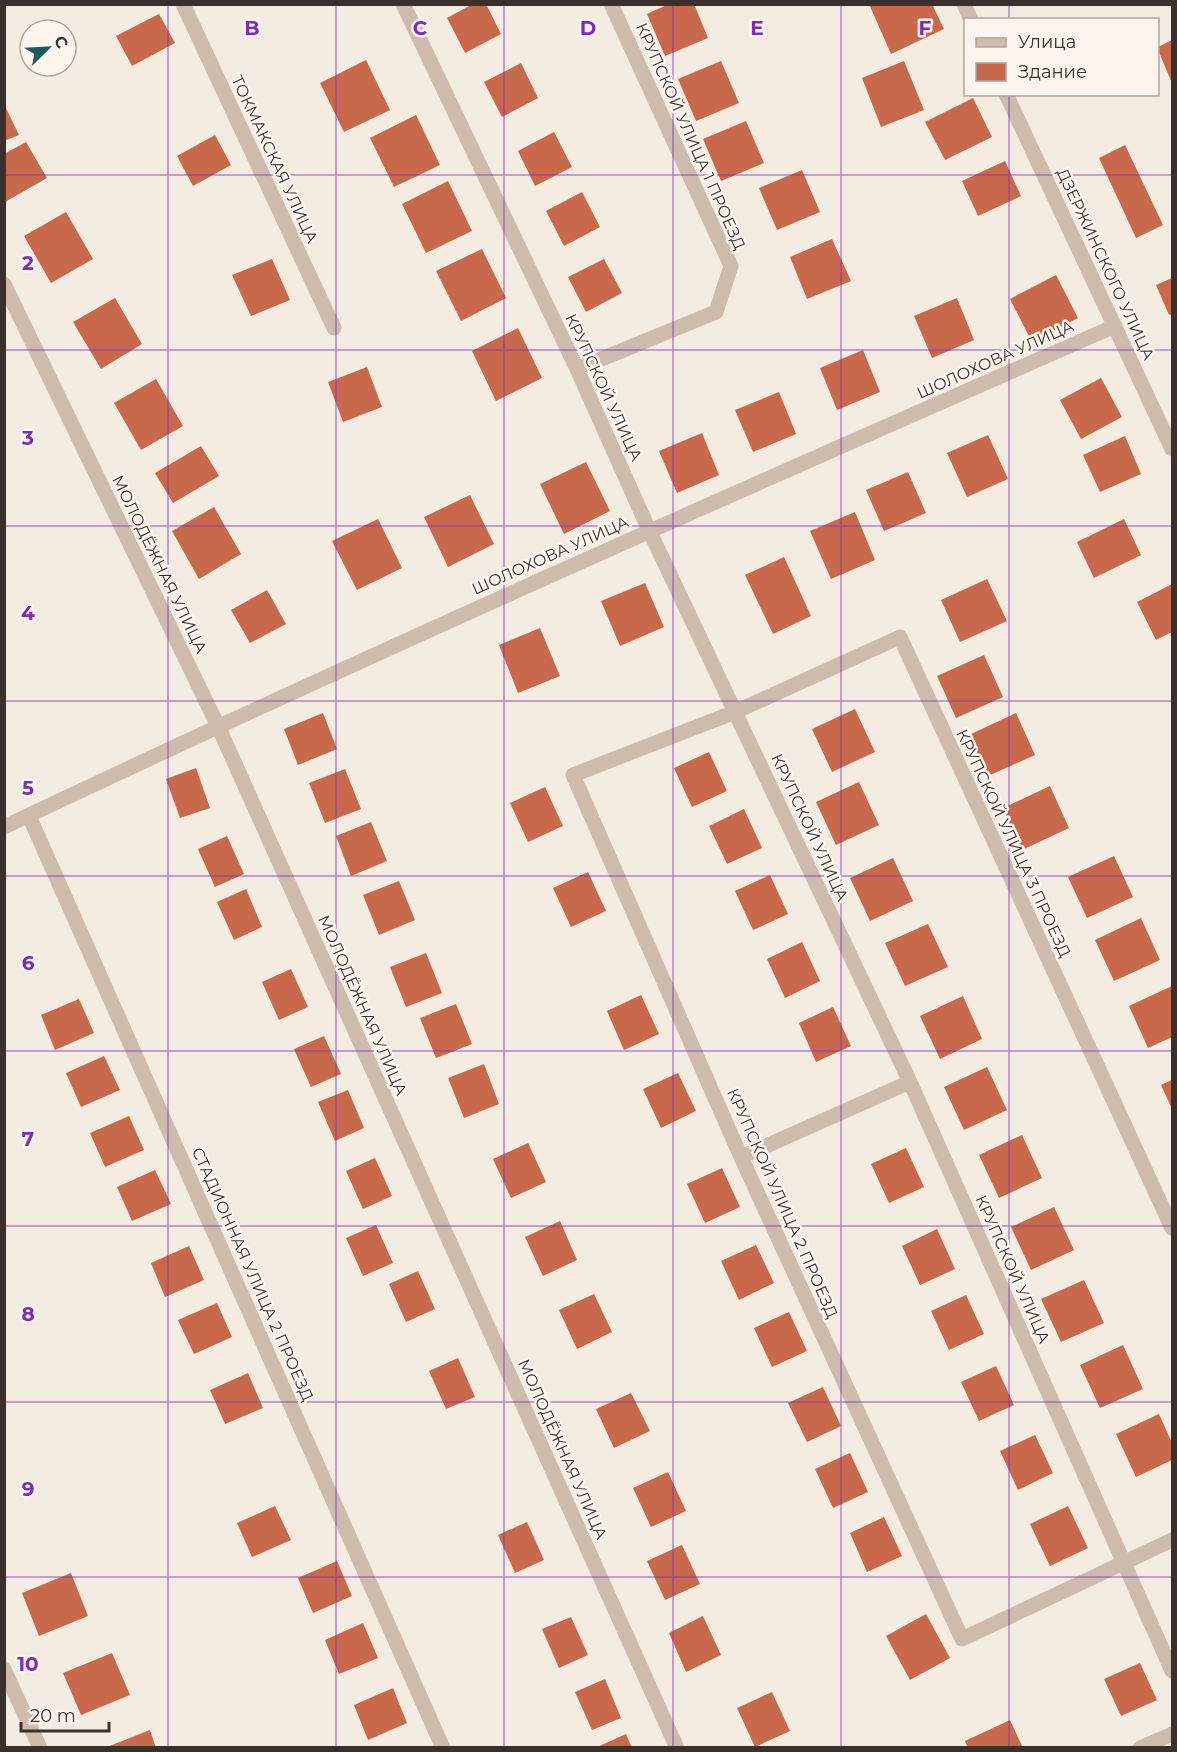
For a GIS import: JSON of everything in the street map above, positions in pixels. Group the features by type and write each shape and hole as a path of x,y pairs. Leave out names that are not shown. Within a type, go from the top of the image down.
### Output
{"street":[{"name":"ТОКМАКСКАЯ УЛИЦА","path":"183,4 334,328"},
{"name":"КРУПСКОЙ УЛИЦА","path":"403,4 577,369 649,530 910,1082 1173,1671"},
{"name":"КРУПСКОЙ УЛИЦА 1 ПРОЕЗД","path":"577,369 716,312 731,266 611,4"},
{"path":"963,4 970,18"},
{"name":"ДЗЕРЖИНСКОГО УЛИЦА","path":"1007,96 1173,449"},
{"name":"МОЛОДЁЖНАЯ УЛИЦА","path":"4,284 218,726 677,1748"},
{"name":"ШОЛОХОВА УЛИЦА","path":"4,827 218,726 649,530 1115,326"},
{"name":"КРУПСКОЙ УЛИЦА 3 ПРОЕЗД","path":"735,712 900,637 1173,1228"},
{"name":"КРУПСКОЙ УЛИЦА 2 ПРОЕЗД","path":"735,712 573,775 741,1157 962,1639 1125,1563"},
{"name":"СТАДИОННАЯ УЛИЦА 2 ПРОЕЗД","path":"29,816 443,1748"},
{"path":"741,1157 910,1082"},
{"path":"1125,1563 1173,1540"},
{"path":"4,1669 40,1748"},
{"path":"1140,1748 1173,1734"}],"building":[{"path":"473,4 486,4 501,34 465,53 447,18"},
{"path":"669,4 694,4 708,38 665,56 647,14"},
{"path":"869,4 932,4 944,29 891,54"},
{"path":"159,14 175,43 132,66 116,36"},
{"path":"1172,40 1172,83 1159,52 1159,46"},
{"path":"366,60 390,110 344,132 320,83"},
{"path":"721,61 739,103 696,121 678,79"},
{"path":"904,61 924,110 881,127 862,78"},
{"path":"521,63 538,98 502,117 484,82"},
{"path":"973,98 992,137 945,160 925,122"},
{"path":"4,104 19,135 4,141"},
{"path":"416,115 440,165 394,187 370,138"},
{"path":"746,121 764,163 721,181 703,139"},
{"path":"554,132 572,167 535,186 518,151"},
{"path":"215,135 231,165 193,186 177,156"},
{"path":"26,142 47,178 5,202 4,154"},
{"path":"1125,145 1163,225 1136,238 1099,158"},
{"path":"1005,161 1021,196 978,216 962,181"},
{"path":"802,170 820,212 777,230 759,188"},
{"path":"448,181 472,231 426,253 402,204"},
{"path":"582,192 600,227 564,246 546,211"},
{"path":"66,212 93,259 51,283 24,236"},
{"path":"832,239 851,281 807,299 790,257"},
{"path":"482,249 506,298 461,321 436,271"},
{"path":"272,259 290,300 251,316 232,275"},
{"path":"604,259 622,293 586,312 568,277"},
{"path":"1056,275 1078,318 1032,342 1010,299"},
{"path":"1172,278 1172,314 1169,315 1156,285"},
{"path":"115,298 142,344 101,369 73,322"},
{"path":"957,298 974,340 932,358 914,316"},
{"path":"518,328 542,378 496,401 472,351"},
{"path":"863,350 880,392 837,410 820,368"},
{"path":"367,367 382,407 343,422 328,382"},
{"path":"1101,378 1122,417 1081,439 1060,400"},
{"path":"156,379 183,426 141,450 114,403"},
{"path":"779,392 796,434 753,452 735,410"},
{"path":"702,433 719,475 677,493 659,451"},
{"path":"988,435 1008,479 967,497 947,453"},
{"path":"1125,436 1141,474 1100,492 1083,455"},
{"path":"201,446 219,476 173,503 155,473"},
{"path":"586,462 610,511 564,534 540,484"},
{"path":"908,472 926,513 884,531 866,490"},
{"path":"470,495 494,544 448,567 424,517"},
{"path":"214,507 241,554 199,579 172,531"},
{"path":"855,512 875,560 831,579 810,531"},
{"path":"378,519 402,568 357,590 332,541"},
{"path":"1124,519 1141,555 1094,578 1077,542"},
{"path":"784,557 811,616 773,634 745,575"},
{"path":"987,579 1007,621 960,642 941,600"},
{"path":"645,583 664,627 620,646 601,601"},
{"path":"1172,584 1172,632 1156,640 1137,602"},
{"path":"267,590 286,624 250,643 231,610"},
{"path":"540,628 560,676 518,693 499,645"},
{"path":"984,655 1003,697 956,718 937,676"},
{"path":"855,709 875,752 832,772 812,729"},
{"path":"323,713 337,749 298,765 284,729"},
{"path":"1016,713 1035,755 988,776 969,735"},
{"path":"709,752 727,791 692,807 674,768"},
{"path":"196,768 210,808 180,818 166,779"},
{"path":"345,769 361,809 325,823 309,783"},
{"path":"859,782 879,825 836,845 816,802"},
{"path":"1050,786 1069,828 1022,850 1003,808"},
{"path":"545,787 563,826 528,842 510,803"},
{"path":"744,809 762,848 727,864 709,826"},
{"path":"371,822 387,861 351,876 336,836"},
{"path":"227,836 244,874 215,887 198,849"},
{"path":"1114,856 1133,897 1087,918 1068,877"},
{"path":"893,858 913,901 870,921 850,878"},
{"path":"588,872 606,911 571,927 553,888"},
{"path":"770,875 788,914 753,930 735,891"},
{"path":"399,881 415,920 379,935 363,895"},
{"path":"246,889 262,927 234,940 217,902"},
{"path":"1141,918 1160,960 1114,981 1095,940"},
{"path":"928,924 948,967 905,986 885,943"},
{"path":"802,942 820,981 785,998 767,959"},
{"path":"426,953 442,993 406,1007 390,967"},
{"path":"291,969 308,1007 279,1020 262,982"},
{"path":"1172,986 1172,1037 1148,1048 1129,1006"},
{"path":"641,995 659,1034 624,1050 607,1011"},
{"path":"963,996 982,1039 940,1059 920,1016"},
{"path":"79,999 94,1033 55,1050 41,1015"},
{"path":"456,1004 472,1044 436,1058 420,1018"},
{"path":"833,1007 851,1046 816,1062 799,1023"},
{"path":"324,1036 341,1074 311,1087 294,1049"},
{"path":"104,1056 120,1090 81,1107 66,1073"},
{"path":"484,1064 499,1104 464,1118 448,1078"},
{"path":"987,1067 1007,1110 964,1130 944,1087"},
{"path":"678,1073 696,1111 661,1128 643,1089"},
{"path":"1172,1080 1172,1109 1161,1085"},
{"path":"348,1090 364,1128 335,1141 318,1102"},
{"path":"129,1116 144,1150 105,1167 90,1133"},
{"path":"1022,1135 1042,1178 999,1198 979,1155"},
{"path":"528,1143 546,1182 511,1198 493,1159"},
{"path":"906,1148 924,1187 889,1203 871,1164"},
{"path":"375,1158 392,1196 363,1209 346,1171"},
{"path":"722,1168 740,1207 705,1223 687,1184"},
{"path":"155,1170 171,1204 132,1221 117,1187"},
{"path":"1054,1207 1074,1250 1031,1270 1011,1227"},
{"path":"560,1221 577,1260 543,1276 525,1237"},
{"path":"376,1225 393,1263 363,1276 346,1238"},
{"path":"937,1229 955,1269 920,1285 902,1246"},
{"path":"756,1245 774,1283 739,1300 721,1261"},
{"path":"189,1246 204,1280 165,1297 151,1263"},
{"path":"418,1271 435,1309 406,1322 389,1284"},
{"path":"1084,1280 1104,1323 1061,1342 1041,1299"},
{"path":"594,1294 612,1332 577,1349 559,1310"},
{"path":"966,1295 984,1334 949,1350 931,1311"},
{"path":"217,1303 232,1337 194,1354 178,1320"},
{"path":"789,1312 807,1351 772,1367 754,1328"},
{"path":"1123,1345 1143,1389 1100,1408 1080,1365"},
{"path":"458,1358 475,1397 446,1409 429,1371"},
{"path":"996,1366 1014,1405 979,1421 961,1382"},
{"path":"248,1373 263,1408 225,1424 210,1390"},
{"path":"823,1387 841,1426 807,1442 788,1403"},
{"path":"631,1393 650,1431 614,1448 596,1409"},
{"path":"1159,1414 1172,1443 1172,1460 1136,1477 1116,1434"},
{"path":"1035,1435 1053,1473 1018,1490 1000,1451"},
{"path":"850,1453 868,1492 833,1508 815,1469"},
{"path":"668,1472 686,1511 651,1527 633,1488"},
{"path":"275,1506 291,1540 252,1557 237,1523"},
{"path":"1068,1506 1088,1548 1050,1566 1030,1524"},
{"path":"884,1517 902,1556 867,1572 850,1533"},
{"path":"527,1522 544,1560 515,1573 498,1535"},
{"path":"682,1545 700,1584 665,1600 647,1561"},
{"path":"337,1561 352,1596 313,1613 298,1578"},
{"path":"71,1573 88,1616 39,1636 22,1593"},
{"path":"926,1614 950,1658 910,1680 886,1636"},
{"path":"703,1616 721,1655 686,1672 669,1633"},
{"path":"571,1617 588,1655 559,1668 542,1629"},
{"path":"363,1623 378,1658 339,1674 325,1640"},
{"path":"112,1653 130,1695 81,1715 63,1673"},
{"path":"1140,1663 1157,1700 1121,1716 1104,1679"},
{"path":"605,1679 621,1718 592,1730 575,1692"},
{"path":"393,1688 407,1723 368,1740 354,1705"},
{"path":"772,1692 790,1731 755,1747 737,1708"},
{"path":"1010,1720 1023,1748 968,1748 965,1741"},
{"path":"150,1730 156,1748 107,1748 107,1747"},
{"path":"626,1734 632,1748 595,1748"}]}
